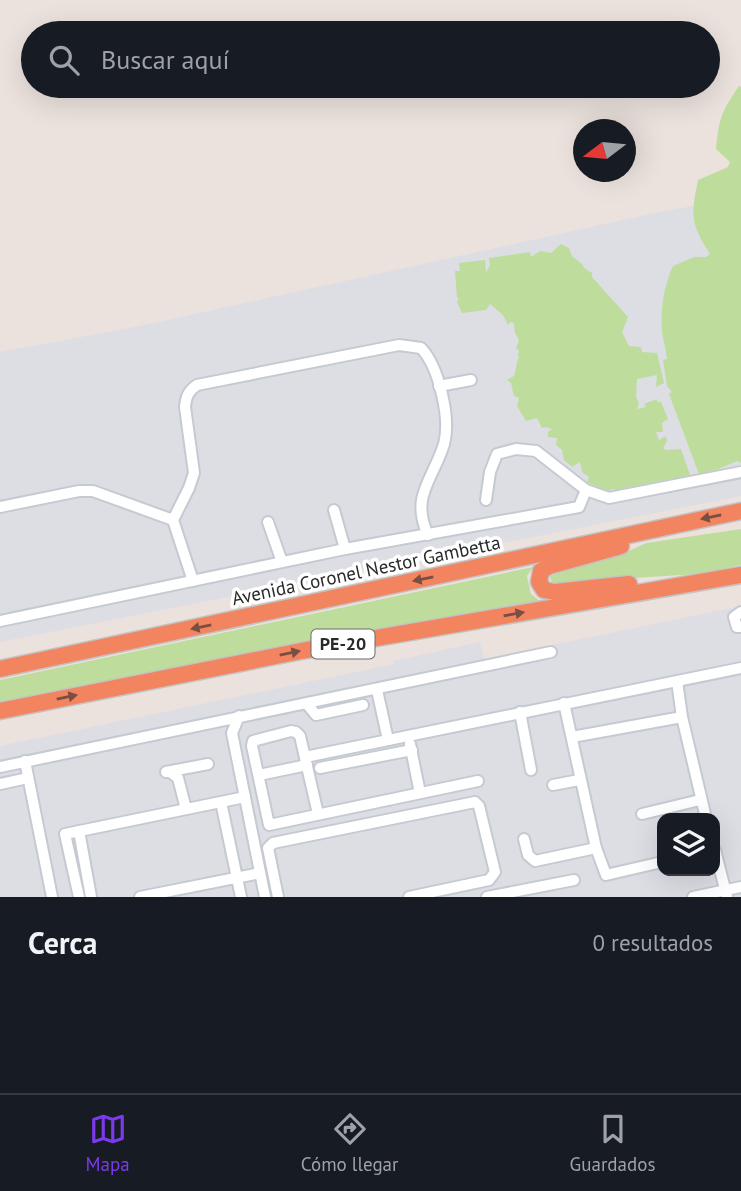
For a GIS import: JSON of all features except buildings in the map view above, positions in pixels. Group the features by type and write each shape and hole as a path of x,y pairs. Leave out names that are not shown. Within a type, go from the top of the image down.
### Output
{"highway":[{"name":"Avenida Coronel Nestor Gambetta","path":"0,669 741,511"},
{"path":"681,523 651,539 549,566 541,571 539,582 544,590 555,592 663,580 687,584"},
{"name":"PE-20","path":"0,711 301,651 741,575"}],"lane":[{"path":"193,581 173,520 194,473 185,407 190,390 197,385 399,345 421,348 433,363 447,432 443,448 421,495 420,509 428,535"},
{"path":"439,386 471,380"},
{"path":"486,500 490,472 497,454 516,449 536,451 586,490 609,498 741,472"},
{"path":"0,621 345,549 579,507 586,490"},
{"path":"0,507 79,491 93,491 173,520"},
{"path":"334,510 345,549"},
{"path":"268,522 282,562"},
{"path":"741,612 734,617 737,627 741,627"},
{"path":"0,767 551,652"},
{"path":"259,775 409,735 741,668"},
{"path":"677,681 682,717 704,813"},
{"path":"377,690 388,740"},
{"path":"307,704 316,715 363,705"},
{"path":"564,704 579,780 596,848 606,875 657,863"},
{"path":"520,712 531,770"},
{"path":"232,733 239,716"},
{"path":"572,737 682,717"},
{"path":"219,720 232,733 265,897"},
{"path":"318,814 300,736 296,732 256,739 252,746 269,825 478,781"},
{"path":"409,735 420,793"},
{"path":"365,745 368,758"},
{"path":"320,768 411,750"},
{"path":"25,761 52,897"},
{"path":"186,809 174,773 208,764"},
{"path":"0,784 28,778"},
{"path":"553,785 579,780"},
{"path":"79,897 65,834 245,797"},
{"path":"642,814 700,800"},
{"path":"221,802 241,897"},
{"path":"278,897 268,848 273,843 475,802 480,806 495,872 493,877 409,897"},
{"path":"79,831 91,897"},
{"path":"524,839 528,855 535,861 596,848"},
{"path":"720,870 726,893"},
{"path":"140,897 260,873"},
{"path":"486,897 537,892 574,880"},
{"path":"693,897 726,893 741,887"}],"shaded area":[{"path":"741,197 741,496 0,642 0,352 140,326 655,213"},
{"path":"741,606 741,897 0,897 0,746 394,664 393,661 480,642 484,659"}],"green space":[{"path":"739,86 741,463 737,461 700,477 669,394 672,392 667,386 663,360 667,359 662,331 662,306 673,266 710,254 694,218 698,180 728,167 730,162 716,149 717,139 722,116"},
{"path":"561,244 569,248 572,256 592,273 592,277 628,317 622,332 629,346 641,347 642,352 657,353 664,383 656,387 657,375 637,379 637,409 646,407 644,404 657,399 657,402 661,402 668,419 662,423 663,432 656,432 659,440 666,436 667,441 663,448 681,449 690,475 685,478 617,494 614,489 606,491 587,482 589,477 582,472 580,462 572,467 564,460 562,450 556,445 557,438 548,437 548,432 552,429 542,428 537,418 526,421 517,406 519,398 514,396 511,383 507,380 514,376 520,358 519,350 516,349 519,340 514,323 510,322 508,325 503,315 490,304 486,310 462,313 457,302 459,299 455,271 460,271 459,263 485,260 486,273 490,265 489,258 530,252 531,257 540,251 551,253"},
{"path":"741,529 741,565 698,574 552,583 550,576 627,552 646,543"},
{"path":"533,567 527,576 531,594 540,601 269,649 0,707 0,680"}]}
